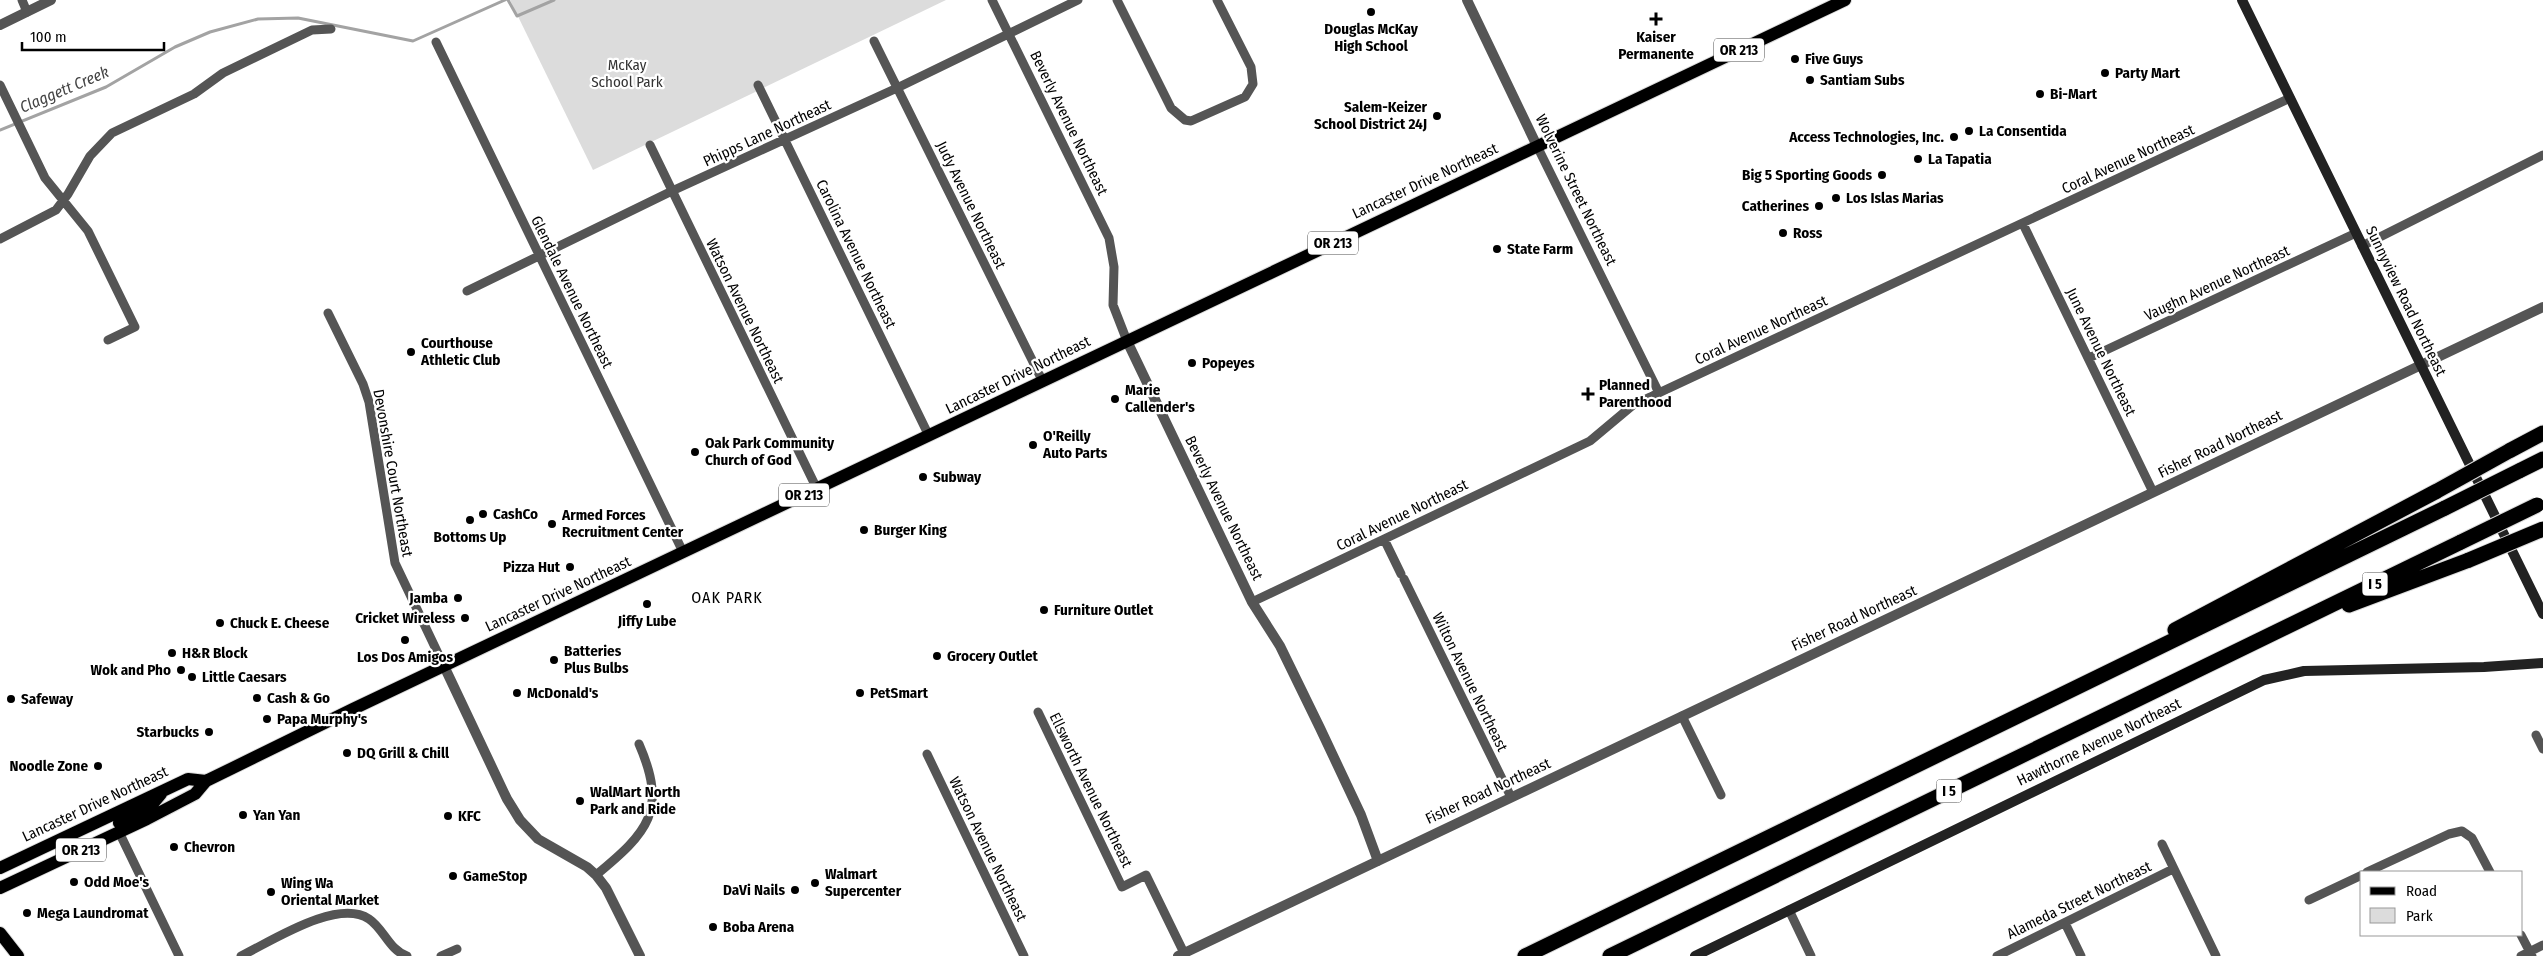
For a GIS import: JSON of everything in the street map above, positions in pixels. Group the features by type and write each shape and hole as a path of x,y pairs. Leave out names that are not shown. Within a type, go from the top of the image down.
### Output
{"highway":[{"name":"I 5","path":"2117,667 2191,620 2266,582 2543,433"},
{"name":"I 5","path":"1525,956 2543,460"},
{"name":"I 5","path":"1610,956 2540,503"},
{"path":"2288,626 2376,596 2543,529"}],"main road":[{"name":"Lancaster Drive Northeast","path":"0,888 195,794 206,781 444,666 1845,0"},
{"name":"Sunnyview Road Northeast","path":"2242,0 2543,614"},
{"name":"Hawthorne Avenue Northeast","path":"1695,956 2264,680 2304,671 2484,667 2543,663"},
{"name":"Lancaster Drive Northeast","path":"0,868 188,779 206,781"},
{"path":"119,832 117,828 120,823 152,806 162,792"},
{"path":"0,933 18,956"}],"street":[{"path":"22,0 27,12"},
{"path":"0,25 51,0"},
{"name":"Beverly Avenue Northeast","path":"992,0 1109,238 1114,266 1113,304 1127,341 1252,602 1280,646 1320,728 1361,815 1378,861"},
{"name":"Phipps Lane Northeast","path":"467,291 672,191 897,88 1078,0"},
{"path":"1117,0 1171,108 1185,120 1191,121 1245,97 1253,84 1250,67 1217,0"},
{"name":"Wolverine Street Northeast","path":"1467,0 1659,393"},
{"path":"0,239 52,213 62,202 90,156 104,139 194,94 223,73 312,30 331,29"},
{"name":"Judy Avenue Northeast","path":"874,41 1042,382"},
{"name":"Glendale Avenue Northeast","path":"436,42 683,552"},
{"path":"0,85 45,178 62,202 88,231 135,327 108,340"},
{"name":"Carolina Avenue Northeast","path":"758,85 929,436"},
{"name":"Coral Avenue Northeast","path":"1252,602 1590,441 1628,408 2290,98"},
{"name":"Watson Avenue Northeast","path":"650,145 816,489"},
{"path":"2362,246 2543,155"},
{"name":"June Avenue Northeast","path":"2023,224 2153,492"},
{"name":"Vaughn Avenue Northeast","path":"2089,358 2356,233"},
{"name":"Fisher Road Northeast","path":"1181,955 2543,307"},
{"name":"Devonshire Court Northeast","path":"328,313 363,384 369,402 395,563 444,666"},
{"name":"Wilton Avenue Northeast","path":"1384,539 1511,797"},
{"path":"444,666 507,799 520,820 538,839 588,867 596,875 606,888 640,956"},
{"name":"Ellsworth Avenue Northeast","path":"1038,712 1122,887 1146,875 1181,955"},
{"path":"1682,716 1721,795"},
{"path":"2536,735 2543,749"},
{"path":"596,875 638,835 652,808 652,779 639,744"},
{"name":"Watson Avenue Northeast","path":"927,754 1024,956"},
{"path":"2369,871 2449,834 2462,831 2472,838 2489,871"},
{"path":"119,832 179,956"},
{"path":"2162,844 2216,956"},
{"name":"Alameda Street Northeast","path":"1997,956 2173,869"},
{"path":"2309,900 2360,876"},
{"path":"1789,910 1812,956"},
{"path":"241,956 320,917 353,912 369,919 393,947 407,956"},
{"path":"2065,923 2081,956"},
{"path":"2522,936 2531,954"},
{"path":"2521,956 2531,954 2543,945"},
{"path":"441,956 457,949"}],"green space":[{"name":"McKay School Park","path":"510,0 946,0 593,170"}],"waterway":[{"name":"Claggett Creek","path":"0,130 106,87 175,47 210,32 258,19 298,18 413,41 505,0"},
{"name":"Claggett Creek","path":"508,0 517,16 554,0"}],"place":[{"name":"Douglas McKay High School","path":"1371,12"},
{"name":"Kaiser Permanente","path":"1656,19"},
{"name":"Five Guys","path":"1795,59"},
{"name":"Party Mart","path":"2105,73"},
{"name":"Santiam Subs","path":"1810,80"},
{"name":"Bi-Mart","path":"2040,94"},
{"name":"Salem-Keizer School District 24J","path":"1437,116"},
{"name":"La Consentida","path":"1969,131"},
{"name":"Access Technologies, Inc.","path":"1954,137"},
{"name":"La Tapatia","path":"1918,159"},
{"name":"Big 5 Sporting Goods","path":"1882,175"},
{"name":"Los Islas Marias","path":"1836,198"},
{"name":"Catherines","path":"1819,206"},
{"name":"Ross","path":"1783,233"},
{"name":"State Farm","path":"1497,249"},
{"name":"Courthouse Athletic Club","path":"411,352"},
{"name":"Popeyes","path":"1192,363"},
{"name":"Planned Parenthood","path":"1588,394"},
{"name":"Marie Callender's","path":"1115,399"},
{"name":"O'Reilly Auto Parts","path":"1033,445"},
{"name":"Oak Park Community Church of God","path":"695,452"},
{"name":"Subway","path":"923,477"},
{"name":"CashCo","path":"483,514"},
{"name":"Bottoms Up","path":"470,520"},
{"name":"Armed Forces Recruitment Center","path":"552,524"},
{"name":"Burger King","path":"864,530"},
{"name":"Pizza Hut","path":"570,567"},
{"name":"Jamba","path":"458,598"},
{"name":"Jiffy Lube","path":"647,604"},
{"name":"Furniture Outlet","path":"1044,610"},
{"name":"Cricket Wireless","path":"465,618"},
{"name":"Chuck E. Cheese","path":"220,623"},
{"name":"Los Dos Amigos","path":"405,640"},
{"name":"H&R Block","path":"172,653"},
{"name":"Grocery Outlet","path":"937,656"},
{"name":"Batteries Plus Bulbs","path":"554,660"},
{"name":"Wok and Pho","path":"181,670"},
{"name":"Little Caesars","path":"192,677"},
{"name":"McDonald's","path":"517,693"},
{"name":"PetSmart","path":"860,693"},
{"name":"Cash & Go","path":"257,698"},
{"name":"Safeway","path":"11,699"},
{"name":"Papa Murphy's","path":"267,719"},
{"name":"Starbucks","path":"209,732"},
{"name":"DQ Grill & Chill","path":"347,753"},
{"name":"Noodle Zone","path":"98,766"},
{"name":"WalMart North Park and Ride","path":"580,801"},
{"name":"Yan Yan","path":"243,815"},
{"name":"KFC","path":"448,816"},
{"name":"Chevron","path":"174,847"},
{"name":"GameStop","path":"453,876"},
{"name":"Odd Moe's","path":"74,882"},
{"name":"Walmart Supercenter","path":"815,883"},
{"name":"DaVi Nails","path":"795,890"},
{"name":"Wing Wa Oriental Market","path":"271,892"},
{"name":"Mega Laundromat","path":"27,913"},
{"name":"Boba Arena","path":"713,927"}],"district":[{"name":"OAK PARK","path":"727,597"}]}
